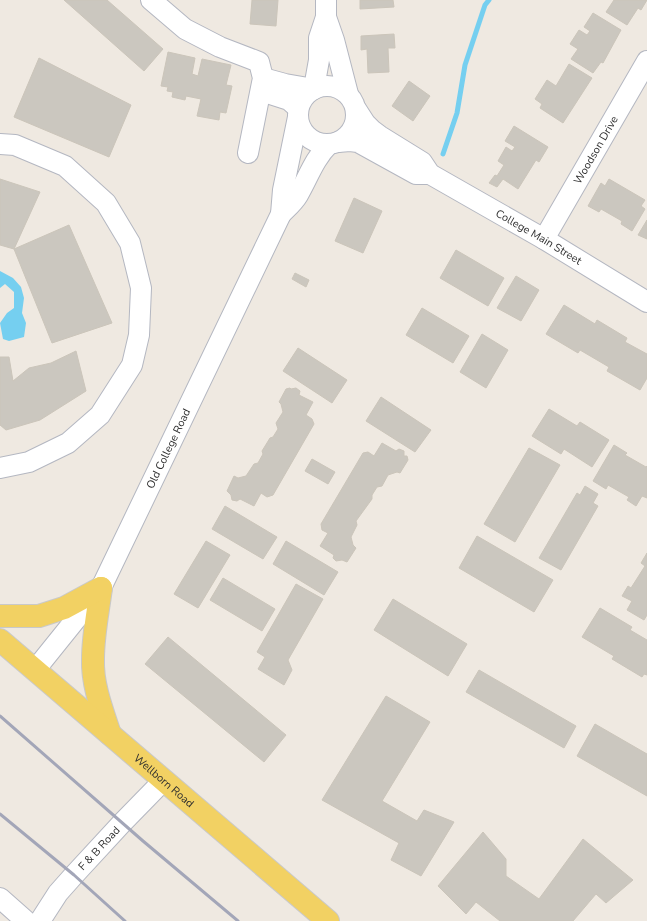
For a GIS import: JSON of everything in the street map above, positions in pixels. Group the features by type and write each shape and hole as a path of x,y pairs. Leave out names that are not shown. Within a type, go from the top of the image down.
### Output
{"main road":[{"path":"0,616 39,616 64,608 101,588"},
{"path":"101,588 95,628 93,660 96,689 110,734"},
{"name":"Wellborn Road","path":"0,640 328,921"}],"street":[{"path":"151,0 185,29 220,47 259,62 262,84 248,153"},
{"path":"314,89 319,60 319,38 326,8"},
{"path":"326,8 334,40 352,102 356,119 353,129 347,137 334,143 320,144 311,140 304,134 300,126 298,112 302,100 307,93 323,86 332,86 341,89 352,102"},
{"name":"Woodson Drive","path":"544,238 647,61"},
{"path":"262,84 285,84 314,89"},
{"path":"262,84 289,100 298,112"},
{"name":"College Main Street","path":"352,102 365,123 372,130 422,162 430,174 544,238 647,302"},
{"name":"Old College Road","path":"281,214 283,190 298,112"},
{"name":"College Main Street","path":"334,143 350,141 358,142 416,174 430,174"},
{"name":"Old College Road","path":"35,670 101,588 281,214 297,197 313,164 322,151 334,143"},
{"path":"0,144 15,145 65,166 106,203 130,243 141,288 139,335 132,365 100,415 68,443 29,462 0,468"},
{"name":"F & B Road","path":"40,921 58,893 122,823 164,780"},
{"path":"0,898 26,921"}],"water":[{"path":"0,271 13,278 21,287 24,298 22,313 26,323 24,337 9,341 3,339 0,323 7,313 14,308 14,292 5,284 0,288"}],"building":[{"path":"64,0 107,0 163,49 144,71"},
{"path":"252,0 278,0 276,26 250,24"},
{"path":"360,0 393,0 394,7 360,9"},
{"path":"614,0 647,0 641,10 638,8 627,25 606,12"},
{"path":"593,13 621,30 603,63 601,62 593,73 571,59 578,49 570,44 579,30 587,35 590,31 584,27"},
{"path":"394,34 395,48 388,48 389,72 368,73 367,49 361,50 361,36"},
{"path":"168,52 195,58 192,74 198,76 202,59 231,65 226,85 232,86 226,113 220,112 219,120 197,116 201,99 186,96 185,100 172,97 173,92 167,91 168,87 161,86"},
{"path":"39,58 131,105 109,157 14,117"},
{"path":"569,64 592,78 563,123 540,108 542,104 535,99 547,80 556,86"},
{"path":"409,81 430,96 413,121 392,106"},
{"path":"514,126 548,147 539,162 536,160 518,189 503,179 497,187 489,183 495,175 497,176 504,165 498,161 506,147 512,151 515,147 505,141"},
{"path":"0,179 40,192 14,249 0,245"},
{"path":"609,179 645,200 641,206 645,209 632,231 621,224 622,221 601,209 599,212 588,206 601,183 605,186"},
{"path":"354,198 382,211 363,253 335,241"},
{"path":"647,220 647,239 638,235"},
{"path":"69,225 112,323 52,343 14,249"},
{"path":"456,250 504,278 488,306 440,278"},
{"path":"295,273 309,280 306,287 292,279"},
{"path":"516,276 539,290 521,321 497,308"},
{"path":"564,305 595,324 597,320 627,338 625,342 647,354 647,378 640,390 607,371 609,367 580,350 578,353 546,334"},
{"path":"422,308 469,336 453,363 406,335"},
{"path":"482,334 508,350 486,388 460,372"},
{"path":"298,348 347,380 332,403 283,371"},
{"path":"76,351 86,391 40,420 6,430 0,425 0,357 9,357 13,381 29,368 51,363"},
{"path":"296,388 300,391 299,395 313,402 306,415 312,419 314,424 273,495 267,497 261,493 254,506 240,499 237,501 232,500 231,495 227,491 234,476 238,478 246,476 254,464 258,463 263,454 262,451 278,429 276,423 283,412 279,402 286,389"},
{"path":"381,397 431,430 415,452 366,421"},
{"path":"549,409 577,426 580,422 609,440 592,467 564,449 561,454 532,436"},
{"path":"382,443 396,451 399,449 404,451 404,456 407,456 408,460 400,473 397,472 388,475 382,486 377,487 372,495 372,499 356,521 357,525 351,537 353,545 356,548 347,562 342,560 336,561 333,558 334,555 320,546 328,533 322,530 321,524 363,453 368,452 374,456"},
{"path":"614,445 627,453 625,455 646,467 647,466 647,498 642,496 636,506 627,500 629,497 608,485 606,489 593,481"},
{"path":"529,448 560,465 515,542 484,524"},
{"path":"312,459 335,472 328,484 305,471"},
{"path":"585,486 598,494 593,503 598,506 561,570 539,558 577,493 580,495"},
{"path":"225,506 277,537 263,559 212,529"},
{"path":"477,536 553,580 534,612 459,568"},
{"path":"206,541 230,555 198,608 174,594"},
{"path":"286,541 338,572 324,595 273,564"},
{"path":"647,553 647,615 644,620 627,610 632,601 622,596 628,586 631,588 645,566 641,563"},
{"path":"223,578 275,609 262,631 210,600"},
{"path":"296,584 323,599 288,660 292,670 284,685 258,669 265,657 257,652"},
{"path":"393,599 467,644 448,676 374,630"},
{"path":"600,608 632,627 630,630 647,640 647,675 644,674 642,677 612,659 614,656 582,637"},
{"path":"168,637 286,735 264,762 145,664"},
{"path":"479,670 576,726 564,748 466,692"},
{"path":"386,696 430,722 382,801 417,821 424,810 454,822 421,876 391,860 399,843 322,800"},
{"path":"595,724 647,754 647,796 577,756"},
{"path":"483,832 506,859 506,876 539,899 583,839 633,880 606,903 596,894 573,921 500,921 476,902 466,914 438,886"}],"waterway":[{"path":"443,154 457,113 465,65 485,5 489,0"}],"railway":[{"path":"0,716 143,841 238,921"},
{"path":"0,814 74,875 125,921"}]}
